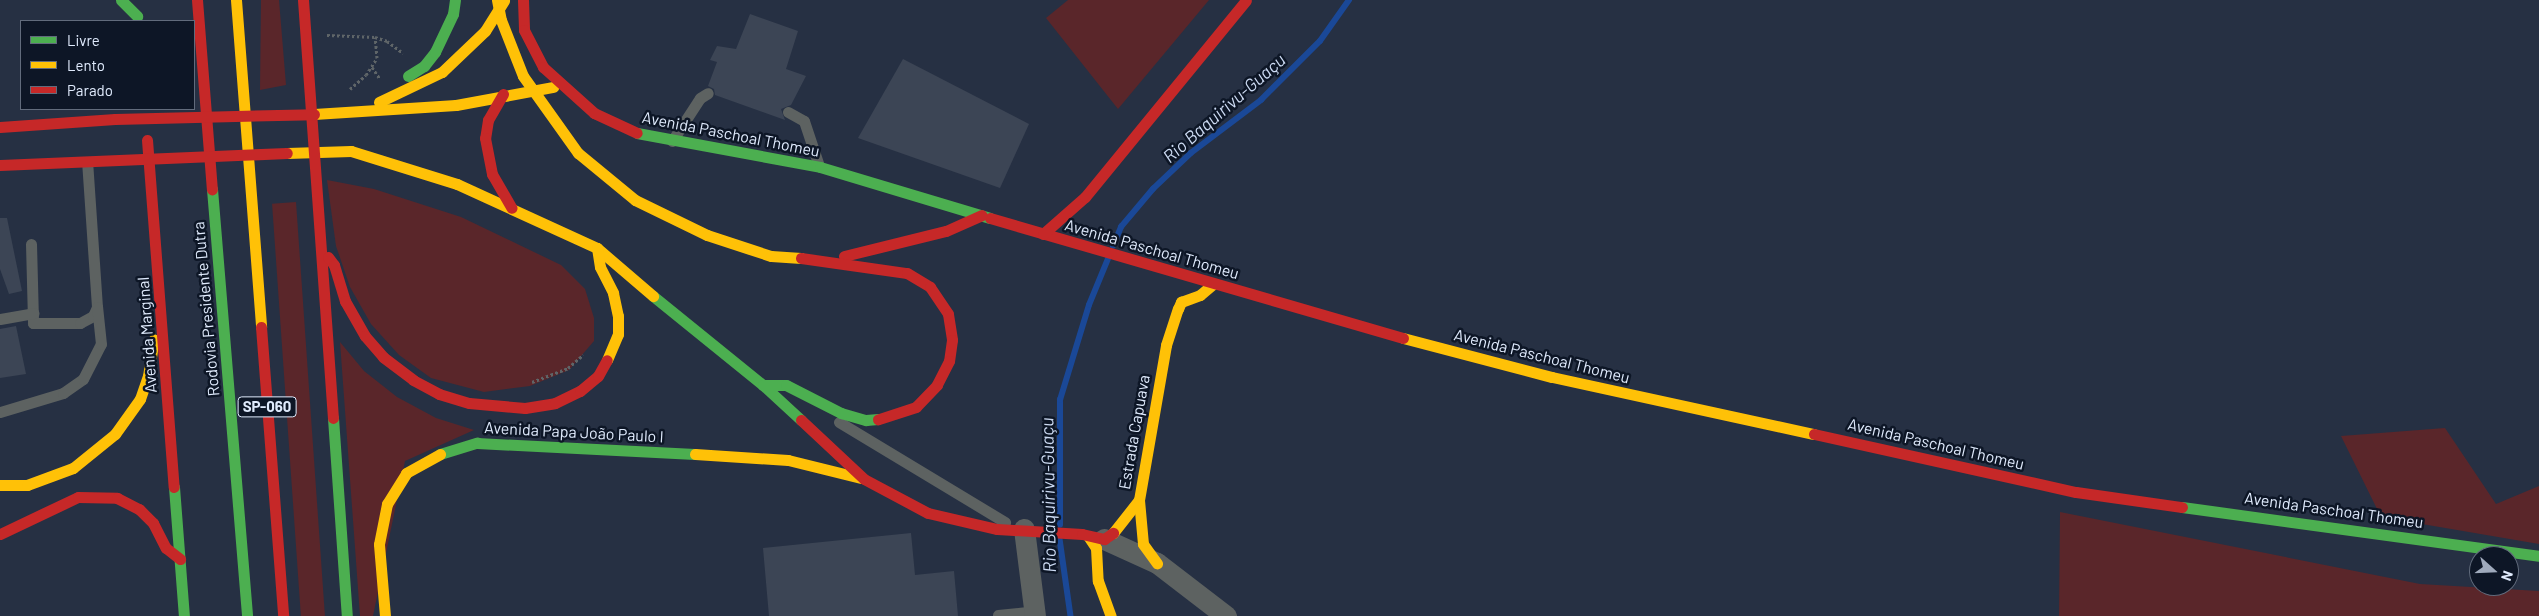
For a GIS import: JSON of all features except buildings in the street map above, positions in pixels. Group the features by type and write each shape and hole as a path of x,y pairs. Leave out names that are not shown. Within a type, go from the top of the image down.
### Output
{"main road":[{"path":"121,0 137,18"},
{"path":"135,0 137,18"},
{"name":"Rodovia Presidente Dutra","path":"197,0 202,82 248,616"},
{"name":"SP-060","path":"236,0 283,616"},
{"path":"304,0 317,216 347,616"},
{"path":"384,102 397,83 424,66 435,52 453,14 455,0"},
{"path":"497,0 501,20 524,76 559,130 606,179 668,219 737,247 771,256 827,259 907,273 930,288 948,314 952,340 949,361 938,385 916,407 888,418 866,420 841,413 786,385 763,385"},
{"path":"351,113 361,105 384,102 442,72 485,31 504,0"},
{"path":"523,0 524,30 534,52 564,89"},
{"path":"1043,234 1085,197 1246,0"},
{"path":"0,126 115,119 351,113 456,105 539,88 564,89"},
{"name":"Avenida Paschoal Thomeu","path":"564,89 594,113 621,128 671,142 820,167 1329,318 1552,378 2076,492 2539,556"},
{"path":"503,94 488,120 485,138 492,174 512,208"},
{"name":"Avenida Marginal","path":"145,110 184,616"},
{"path":"0,165 87,160 350,151 448,181 598,248 716,350 763,385 864,479 928,513 997,529 1019,529 1091,536 1096,548 1098,581 1112,616"},
{"path":"1072,243 1085,197"},
{"path":"827,259 903,244 946,230 982,215"},
{"path":"319,244 334,265 345,301 365,336 383,357 413,380 439,394 469,403 525,408 555,403 580,391 598,376 613,351 618,334 618,316 613,293 600,267 598,248"},
{"path":"1144,263 1155,277"},
{"name":"Estrada Capuava","path":"1091,536 1118,530 1139,500 1166,345 1181,302 1200,295 1213,284"},
{"name":"Estrada Capuava","path":"1166,305 1163,331 1166,345"},
{"path":"0,485 27,485 73,468 115,434 140,399 148,376 154,338 163,326"},
{"name":"Avenida Papa João Paulo I","path":"385,616 380,544 387,504 406,473 435,455 478,443 528,444 788,460 864,479"},
{"path":"0,534 78,497 117,498 139,509 153,523 166,548 180,559"},
{"path":"1139,500 1143,544 1157,563"}],"street":[{"path":"1019,529 1034,613"},
{"path":"1091,536 1157,563 1226,616"}],"lane":[{"path":"671,142 700,98 708,93"},
{"path":"788,112 804,122 820,167"},
{"path":"0,412 63,393 83,380 95,361 101,344 87,160"},
{"path":"31,244 33,323 80,323 92,316 97,307"},
{"path":"0,318 33,313"},
{"path":"763,385 839,422 1019,529"},
{"path":"998,615 1034,613"}],"path":[{"path":"323,34 376,37 387,41 408,56"},
{"path":"350,89 372,67 378,50 376,37"},
{"path":"372,67 383,83"},
{"path":"529,383 568,368 590,350"}],"shaded area":[{"path":"261,0 279,0 286,85 260,90"},
{"path":"1068,0 1209,0 1118,109 1046,18"},
{"path":"327,180 374,189 461,217 561,265 585,289 594,318 594,341 569,370 530,386 484,392 431,378 399,355 371,324 350,287 336,246"},
{"path":"296,202 325,616 301,616 272,204"},
{"path":"340,342 364,371 397,397 436,418 474,430 405,461 373,616 360,616"},
{"path":"2445,428 2496,504 2539,486 2539,544 2381,517 2341,436"},
{"path":"2060,512 2420,584 2469,587 2469,596 2519,596 2519,590 2539,591 2539,616 2059,616"}],"waterway":[{"name":"Rio Baquirivu-Guaçu","path":"1113,246 1121,227 1153,189 1191,153 1261,100 1320,41 1349,0"},
{"name":"Rio Baquirivu-Guaçu","path":"1060,525 1060,400 1089,305 1108,259"},
{"name":"Rio Baquirivu-Guaçu","path":"1060,539 1071,616"}],"traffic: fast":[{"path":"121,0 137,16"},
{"path":"408,76 424,66 435,52 453,14 455,0"},
{"path":"637,133 820,167 990,218"},
{"path":"212,189 247,616"},
{"path":"653,296 763,385 801,420"},
{"path":"763,385 786,385 841,413 866,420 878,419"},
{"path":"333,418 347,616"},
{"path":"440,454 477,443 695,454"},
{"path":"174,487 184,616"},
{"path":"2182,507 2539,556"}],"traffic: slow":[{"path":"236,0 261,327"},
{"path":"497,0 501,20 523,76 578,153 635,200 707,235 771,256 801,258"},
{"path":"379,102 442,72 485,31 504,0"},
{"path":"314,114 456,105 553,87"},
{"path":"287,153 351,151 457,184 597,248 653,296"},
{"path":"597,248 600,267 613,293 618,316 618,334 607,360"},
{"path":"1113,533 1139,500 1166,345 1178,309 1181,302 1200,295 1213,284"},
{"path":"1403,338 1552,377 1814,434"},
{"path":"0,485 27,485 73,468 115,434 140,399 148,376 154,339"},
{"path":"385,616 379,544 387,504 406,473 440,454"},
{"path":"695,454 788,460 861,478"},
{"path":"1139,500 1143,544 1157,563"},
{"path":"1088,536 1096,548 1098,581 1111,616"}],"traffic: jam":[{"path":"197,0 212,189"},
{"path":"303,0 333,418"},
{"path":"523,0 524,30 543,67 594,113 637,133"},
{"path":"1043,234 1085,197 1246,0"},
{"path":"503,94 488,120 485,138 492,174 512,208"},
{"path":"0,127 115,119 314,114"},
{"path":"147,140 174,487"},
{"path":"0,165 287,153"},
{"path":"844,256 946,231 982,215"},
{"path":"990,218 1403,338"},
{"path":"328,257 334,265 345,301 365,336 383,357 413,380 439,394 469,403 525,408 555,403 580,391 598,376 607,360"},
{"path":"801,258 907,273 930,287 948,314 952,340 949,361 937,385 916,407 878,419"},
{"path":"261,327 283,616"},
{"path":"801,420 864,479 928,513 997,529 1082,534 1104,539 1113,533"},
{"path":"1814,434 2076,492 2182,507"},
{"path":"0,534 78,497 117,498 139,509 153,523 166,548 180,559"}]}
